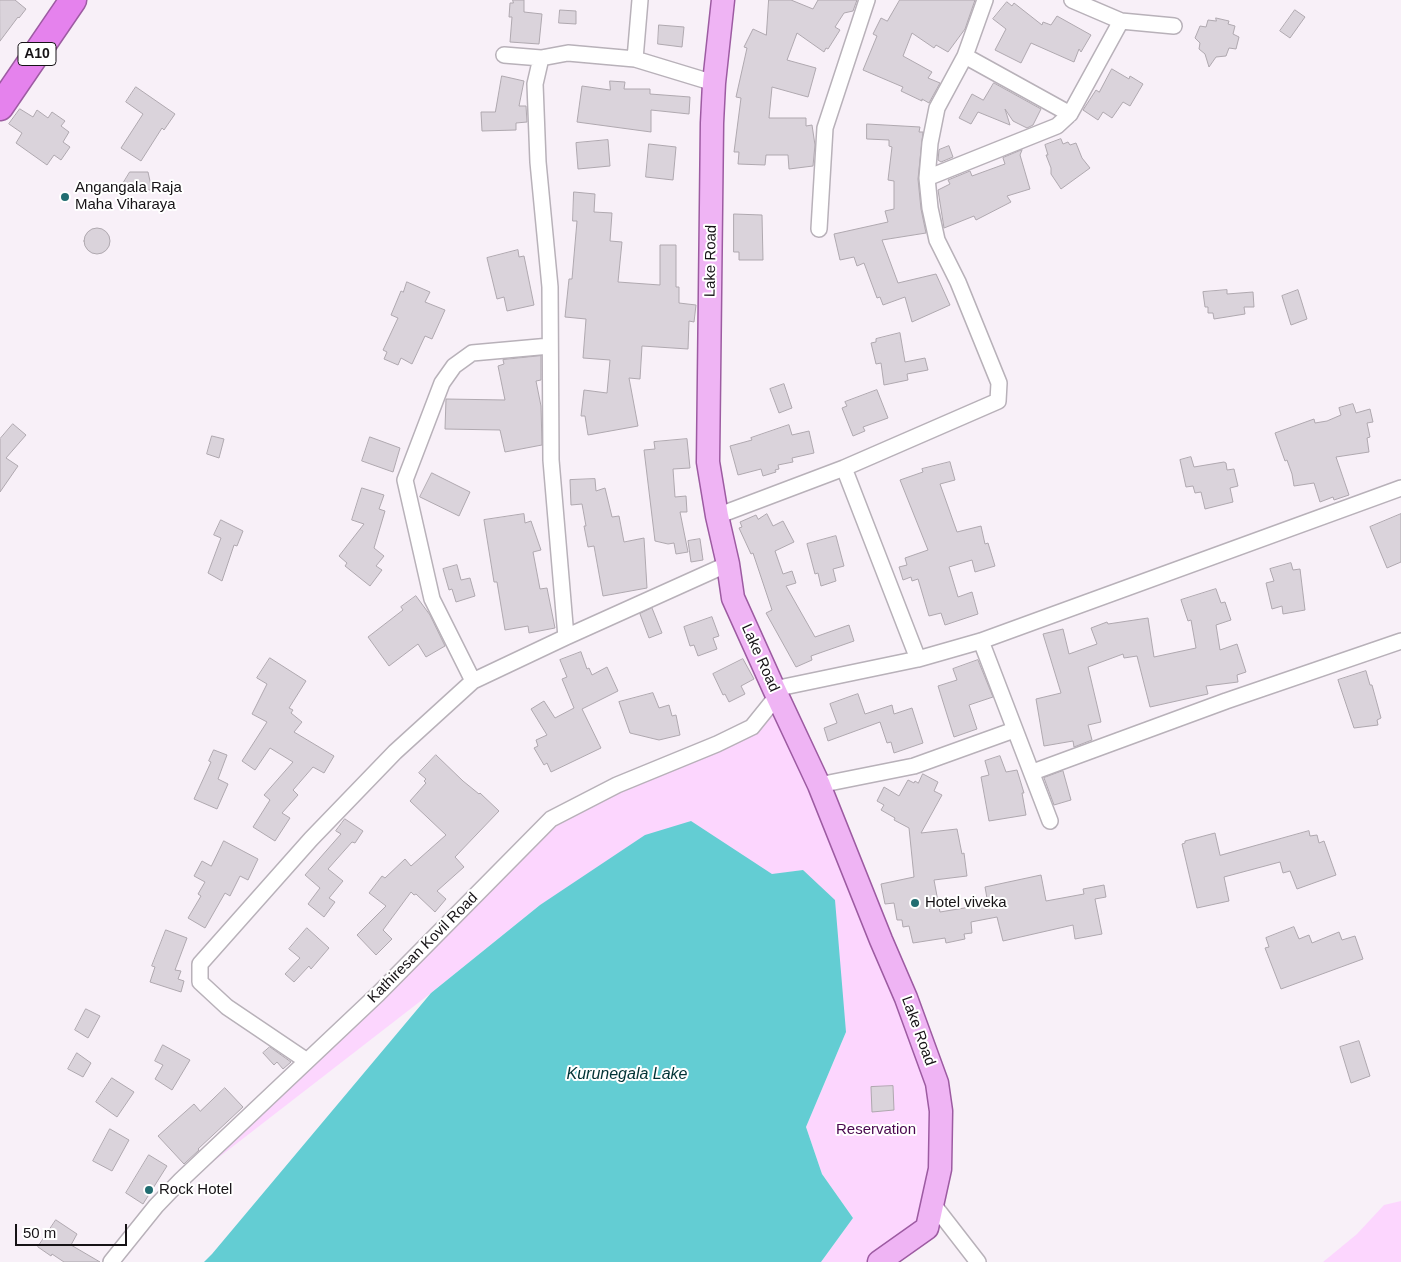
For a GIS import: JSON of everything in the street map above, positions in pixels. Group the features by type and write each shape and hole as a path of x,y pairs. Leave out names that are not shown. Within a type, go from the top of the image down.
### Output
{"highway":[{"name":"A10","path":"0,107 73,0"}],"main road":[{"name":"Lake Road","path":"723,0 714,83 708,462 733,598 775,693 819,785 870,914 906,998 937,1083 941,1111 940,1170 927,1228 879,1262"}],"street":[{"path":"635,59 640,0"},
{"path":"819,229 825,128 867,0"},
{"path":"717,516 844,468 998,401 999,383 958,282 938,240 930,208 927,178 930,143 937,108 965,56 985,0"},
{"path":"1072,0 1121,20 1174,26"},
{"path":"927,178 1057,126 1070,114 1121,20"},
{"path":"504,55 541,58 568,52 635,59 714,83"},
{"path":"965,56 1070,114"},
{"path":"541,58 535,84 538,162 550,287 552,460 566,637"},
{"path":"473,681 432,599 405,480 442,383 454,366 472,353 550,346"},
{"path":"844,468 918,659"},
{"path":"775,693 918,659 981,640 1401,488"},
{"path":"307,1060 227,1007 200,982 200,964 311,839 395,752 473,681 728,564"},
{"path":"981,640 1050,821"},
{"path":"1032,772 1226,701 1401,641"},
{"name":"Kathiresan Kovil Road","path":"111,1262 156,1206 181,1180 385,987 551,820 617,785 717,744 752,727 775,693"},
{"path":"819,785 914,766 1014,730"},
{"path":"933,1204 978,1262"}],"green space":[{"name":"Reservation","path":"777,696 937,1083 927,1228 879,1262 821,1262 853,1218 822,1174 806,1127 846,1032 803,870 772,875 690,821 540,905 431,993 156,1206 551,819 752,727"},
{"path":"1401,1201 1401,1262 1323,1262 1357,1234 1384,1205"}],"water":[{"name":"Kurunegala Lake","path":"691,821 772,874 803,870 835,900 846,1032 806,1127 822,1174 853,1218 821,1262 204,1262 431,993 540,905 645,835"}],"building":[{"path":"0,0 15,0 26,9 0,41"},
{"path":"513,0 524,0 524,12 542,14 539,44 510,42 512,17 509,17 510,3 513,3"},
{"path":"769,0 791,0 813,9 818,0 857,0 853,11 844,13 835,27 840,30 824,52 797,33 787,60 816,68 808,97 772,87 769,118 806,118 806,126 812,125 815,145 813,166 789,169 788,155 766,155 765,165 738,164 739,152 734,152 741,98 736,97 747,48 744,47 753,29 766,35"},
{"path":"900,0 975,0 965,29 948,52 936,45 934,48 912,33 903,56 932,72 928,78 940,83 929,103 901,91 903,87 863,70 877,36 873,34 881,18 887,21"},
{"path":"1007,2 1012,6 1014,3 1042,25 1043,22 1051,25 1057,16 1091,35 1081,52 1079,49 1074,62 1031,43 1021,63 995,50 1006,29 993,19"},
{"path":"560,10 576,11 576,24 559,23"},
{"path":"1295,10 1305,17 1290,38 1280,31"},
{"path":"1216,18 1229,21 1228,24 1235,26 1233,34 1239,37 1236,49 1229,48 1226,56 1216,57 1209,67 1205,54 1199,49 1200,43 1195,38 1200,26 1206,27 1208,20 1216,21"},
{"path":"659,25 684,27 682,47 658,44"},
{"path":"1112,69 1129,79 1130,76 1143,84 1130,106 1123,102 1112,118 1103,112 1098,120 1083,110 1096,90 1099,92"},
{"path":"502,76 524,81 519,106 526,106 527,122 516,123 516,130 482,131 481,112 495,112"},
{"path":"610,81 625,82 624,89 650,89 650,94 690,97 689,114 651,110 651,132 577,122 582,86 610,90"},
{"path":"994,83 1041,109 1033,125 1027,128 1013,121 1005,109 1010,125 978,112 971,124 959,118 972,94 983,100"},
{"path":"136,87 175,114 164,130 162,128 141,161 121,148 143,114 126,102"},
{"path":"20,109 33,117 37,110 48,118 52,112 65,121 61,126 69,132 63,142 70,147 61,160 54,155 47,165 16,143 22,133 9,124"},
{"path":"867,124 920,127 919,132 923,132 918,179 926,233 882,240 898,283 936,274 950,305 912,322 905,297 883,305 880,297 877,298 864,263 857,266 854,257 840,260 834,234 888,222 885,211 894,209 894,181 888,180 892,147 889,146 889,140 867,139"},
{"path":"1061,139 1063,144 1068,142 1070,145 1076,143 1082,158 1090,168 1061,189 1051,174 1045,145"},
{"path":"608,140 610,166 578,169 576,143"},
{"path":"649,144 676,147 673,180 646,177"},
{"path":"949,146 953,157 941,162 938,160 939,150"},
{"path":"1022,150 1020,155 1030,189 1007,196 1011,202 976,220 974,216 944,228 938,190 950,184 948,180 970,171 972,176 1005,164 1003,158"},
{"path":"130,172 148,172 152,190 135,190 124,182"},
{"path":"574,192 595,194 594,212 612,213 610,241 622,242 618,282 660,285 660,245 676,245 676,287 679,287 679,303 696,305 694,322 689,321 688,349 642,346 640,379 629,378 638,426 588,435 585,416 581,416 584,390 607,393 610,360 583,358 586,319 565,317 569,279 572,279 577,221 573,221"},
{"path":"734,214 762,215 763,260 739,260 739,252 734,252"},
{"path":"97,228 106,232 110,241 106,250 97,254 88,250 84,241 88,232"},
{"path":"518,250 519,257 524,256 534,305 507,311 504,297 497,299 487,258"},
{"path":"407,282 430,292 425,302 445,310 432,339 425,336 412,364 401,358 398,365 384,359 387,352 383,350 398,318 391,315"},
{"path":"1227,290 1227,294 1253,292 1254,307 1244,307 1245,314 1214,319 1213,313 1208,313 1208,307 1205,307 1203,292"},
{"path":"1298,290 1307,319 1291,325 1282,296"},
{"path":"900,333 905,362 925,358 928,370 907,374 908,380 884,385 881,363 876,364 871,343 876,342 876,339"},
{"path":"541,356 541,380 536,381 541,406 542,445 505,452 500,430 445,429 446,399 505,400 498,366 504,364 503,360"},
{"path":"784,384 792,408 779,413 770,389"},
{"path":"877,390 888,418 863,427 865,431 853,436 842,408 847,406 845,402"},
{"path":"1353,404 1356,413 1370,409 1373,422 1367,423 1370,437 1367,438 1369,452 1336,457 1349,495 1334,500 1333,497 1320,502 1314,483 1294,486 1287,460 1285,461 1275,433 1314,419 1315,423 1327,421 1341,415 1339,408"},
{"path":"13,424 26,435 6,458 18,466 0,492 0,439"},
{"path":"789,425 792,435 809,431 814,453 792,458 793,462 778,465 779,469 775,470 776,472 763,476 761,469 738,475 730,446 752,440 751,438"},
{"path":"212,436 224,439 219,458 207,454"},
{"path":"370,437 400,448 393,472 362,461"},
{"path":"687,439 690,468 673,469 675,497 686,496 687,512 680,512 688,552 676,554 674,543 668,544 655,541 644,450 655,449 654,442"},
{"path":"1191,457 1194,467 1224,462 1226,463 1227,470 1234,469 1238,486 1230,488 1233,502 1205,509 1201,492 1195,493 1193,486 1186,487 1180,460"},
{"path":"950,462 955,480 940,484 957,532 981,526 985,544 988,543 995,566 975,572 972,560 949,567 958,597 972,592 978,614 945,625 941,613 929,616 918,579 912,581 911,577 903,580 899,567 907,565 905,558 928,550 900,480 923,472 922,469"},
{"path":"432,473 470,492 459,516 420,497"},
{"path":"595,479 596,491 605,488 612,517 619,516 624,542 644,538 647,588 603,596 594,546 588,547 582,504 571,505 570,480"},
{"path":"362,488 384,495 379,509 385,511 374,548 384,556 376,566 382,570 370,586 345,566 347,563 339,556 364,524 352,520"},
{"path":"524,514 525,523 531,521 541,550 533,552 540,589 547,588 555,628 529,633 528,626 505,630 497,582 494,582 484,520"},
{"path":"767,514 773,526 783,521 794,542 775,551 783,574 792,571 796,583 786,586 815,637 849,625 854,641 811,656 812,660 796,667 766,613 772,610 753,553 751,554 739,528 742,527 740,522 756,515 758,519"},
{"path":"1401,514 1401,562 1387,568 1370,527"},
{"path":"221,520 243,531 237,546 234,545 222,581 208,573 221,538 214,535"},
{"path":"836,536 844,566 833,569 836,581 821,586 818,573 815,574 807,544"},
{"path":"700,539 703,560 691,562 688,541"},
{"path":"1291,563 1293,570 1300,569 1305,610 1283,614 1282,606 1272,609 1266,583 1274,581 1270,569"},
{"path":"457,565 461,580 470,578 475,596 456,602 452,589 449,590 443,569"},
{"path":"1216,589 1221,603 1225,602 1231,620 1216,625 1220,650 1237,644 1246,672 1237,675 1238,682 1206,686 1208,694 1150,707 1137,656 1124,658 1123,654 1088,667 1101,722 1088,725 1092,740 1074,747 1073,741 1044,746 1036,699 1061,693 1043,634 1063,629 1069,654 1097,644 1091,628 1107,622 1108,624 1148,618 1154,657 1196,648 1191,620 1188,621 1181,600"},
{"path":"416,596 430,615 445,646 426,657 418,644 389,666 368,637 403,610 401,607"},
{"path":"652,608 662,633 649,638 640,614"},
{"path":"712,617 719,636 713,638 717,649 698,656 694,645 690,646 684,627"},
{"path":"581,652 587,669 589,668 592,675 607,667 618,691 582,709 601,748 551,772 547,763 544,765 534,748 538,746 536,740 547,735 531,709 544,701 555,718 574,708 562,679 567,677 560,660"},
{"path":"270,658 306,681 289,708 293,710 291,713 302,722 294,732 334,756 324,773 313,767 293,790 298,795 282,813 290,818 275,841 253,827 270,800 264,795 293,762 270,748 255,770 242,761 267,722 252,714 267,684 257,678"},
{"path":"743,659 754,679 741,686 745,694 729,702 725,694 723,695 713,674"},
{"path":"978,660 993,697 969,705 977,729 954,737 938,686 957,680 953,669"},
{"path":"1366,671 1381,718 1377,720 1378,725 1354,728 1338,680"},
{"path":"653,693 659,708 669,705 672,716 676,715 680,735 659,740 630,733 619,702"},
{"path":"858,694 865,714 892,705 894,714 912,708 923,743 894,753 891,742 887,743 880,722 828,741 824,728 837,723 830,704"},
{"path":"214,750 227,755 218,779 228,784 217,809 194,799 211,762 209,761"},
{"path":"436,755 499,811 455,857 464,867 437,891 446,899 435,912 416,894 414,895 411,892 383,930 392,939 376,955 357,935 386,906 369,893 382,876 385,878 405,859 411,866 446,835 410,801 426,783 424,781 426,779 419,773"},
{"path":"1000,756 1006,772 1017,770 1024,793 1022,793 1026,815 989,821 981,777 989,775 985,761"},
{"path":"1063,771 1071,800 1054,805 1044,778"},
{"path":"923,774 938,782 934,791 942,795 921,833 957,829 962,854 964,853 967,876 934,880 940,912 988,904 985,887 1041,875 1046,901 1084,894 1083,889 1104,885 1106,897 1095,899 1102,934 1075,939 1073,925 1003,941 997,917 971,922 972,933 964,934 965,939 946,943 945,938 913,943 909,926 903,927 902,920 897,920 894,903 885,904 881,884 914,877 909,828 881,810 884,805 877,801 884,787 899,796 908,780 918,783"},
{"path":"345,819 363,831 355,843 352,842 328,869 343,881 329,898 335,902 324,917 308,904 320,888 305,875 341,834 336,831"},
{"path":"1309,831 1310,836 1317,835 1319,843 1324,841 1336,875 1297,889 1290,871 1283,873 1280,862 1224,877 1229,901 1197,908 1182,844 1185,841 1215,833 1220,855"},
{"path":"224,841 258,859 248,880 240,876 230,896 225,893 205,928 188,918 201,896 198,894 205,882 194,876 202,861 211,866"},
{"path":"1294,927 1299,939 1309,935 1312,943 1339,932 1342,940 1355,936 1363,959 1281,989 1265,948 1269,947 1266,938"},
{"path":"307,928 329,948 311,969 309,966 294,982 285,974 300,958 289,949"},
{"path":"166,930 187,938 175,970 181,971 178,979 184,981 181,992 150,982 155,967 152,966"},
{"path":"86,1009 100,1016 88,1038 75,1030"},
{"path":"1359,1041 1370,1076 1351,1083 1340,1047"},
{"path":"163,1045 190,1060 172,1090 155,1079 163,1065 155,1061"},
{"path":"270,1047 291,1062 283,1069 277,1062 274,1065 263,1053"},
{"path":"77,1053 91,1063 83,1077 68,1069"},
{"path":"112,1078 134,1092 117,1117 96,1102"},
{"path":"893,1086 894,1110 872,1112 871,1087"},
{"path":"225,1088 243,1107 184,1164 158,1136 194,1104 200,1111"},
{"path":"110,1129 129,1140 112,1171 93,1161"},
{"path":"149,1155 167,1166 143,1204 126,1193"},
{"path":"56,1220 77,1234 71,1245 100,1262 64,1262 38,1247"}],"place":[{"name":"Angangala Raja Maha Viharaya","path":"65,197"},
{"name":"Hotel viveka","path":"915,903"},
{"name":"Rock Hotel","path":"149,1190"}]}
